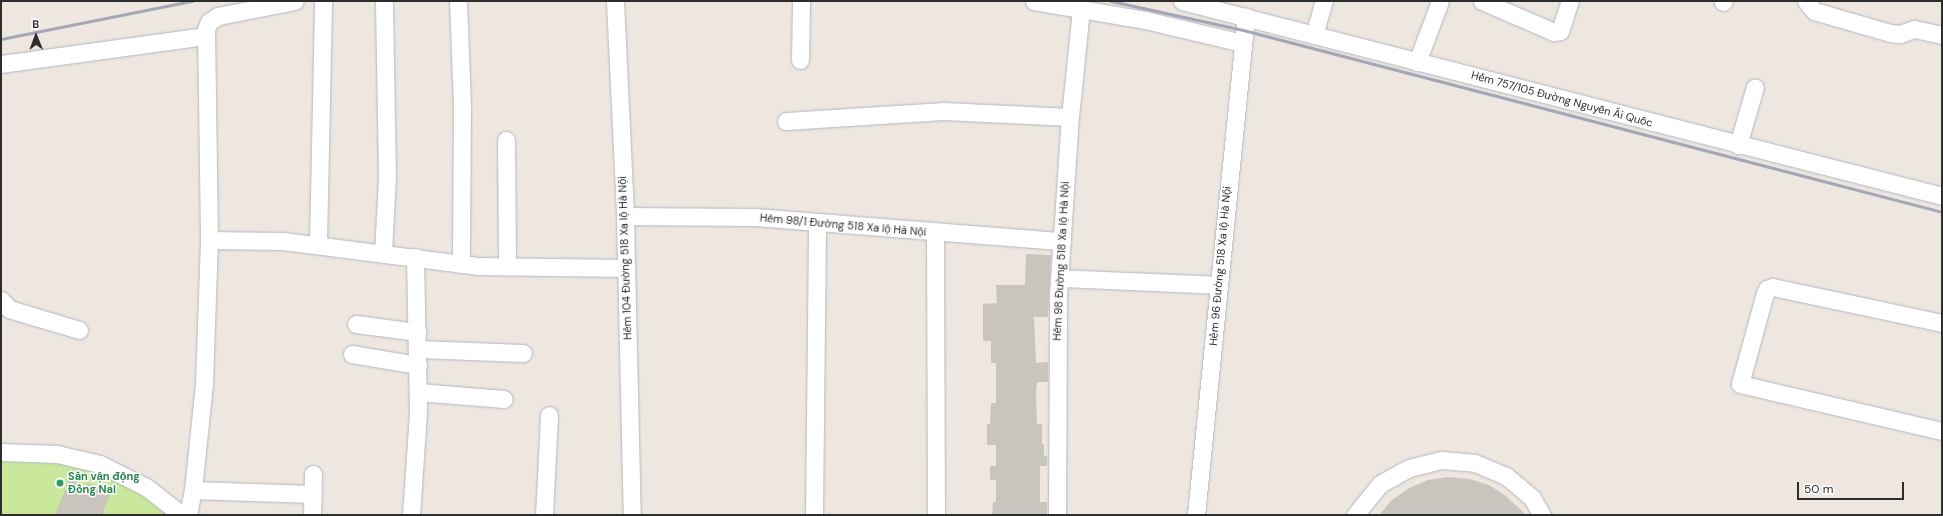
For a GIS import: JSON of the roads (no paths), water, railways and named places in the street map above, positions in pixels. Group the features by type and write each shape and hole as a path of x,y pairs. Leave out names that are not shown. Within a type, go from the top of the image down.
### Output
{"street":[{"path":"188,515 193,490 204,383 210,240 207,25 218,16 295,1"},
{"path":"318,244 323,1"},
{"path":"384,1 387,176 384,253"},
{"path":"458,1 462,106 461,264"},
{"name":"Hẻm 104 Đường 518 Xa lộ Hà Nội","path":"615,1 625,216 632,515"},
{"path":"800,60 801,1"},
{"path":"1034,1 1080,8 1242,43"},
{"name":"Hẻm 757/105 Đường Nguyễn Ái Quốc","path":"1182,1 1246,16 1417,62 1942,196"},
{"path":"1314,35 1324,1"},
{"path":"1417,62 1440,1"},
{"path":"1482,1 1554,32 1560,31 1570,1"},
{"path":"1806,1 1814,11 1890,33 1900,34 1914,29 1942,35"},
{"name":"Hẻm 98 Đường 518 Xa lộ Hà Nội","path":"1058,515 1057,342 1070,117 1080,8"},
{"name":"Hẻm 96 Đường 518 Xa lộ Hà Nội","path":"1196,515 1242,43 1246,16"},
{"path":"1,64 206,36"},
{"path":"1738,145 1755,87"},
{"path":"786,120 944,111 1070,117"},
{"path":"506,140 507,265"},
{"name":"Hẻm 98/1 Đường 518 Xa lộ Hà Nội","path":"625,216 742,217 935,233 1062,241"},
{"path":"814,515 817,223"},
{"path":"935,233 936,515"},
{"path":"210,240 248,239 318,244 461,264 626,268"},
{"path":"411,515 418,392 415,257"},
{"path":"1060,278 1219,285"},
{"path":"1942,323 1773,287 1767,289 1765,293 1740,384 1942,431"},
{"path":"1,300 10,309 79,330"},
{"path":"356,324 418,349"},
{"path":"352,354 418,349 522,353"},
{"path":"418,392 504,399"},
{"path":"544,515 549,415"},
{"path":"1,452 57,454 100,464 146,487 182,515"},
{"path":"1355,515 1380,484 1409,468 1442,460 1475,463 1506,476 1532,498 1542,515"},
{"path":"312,515 313,474"},
{"path":"193,490 313,494"}],"railway":[{"path":"1,39 192,1"},
{"path":"1111,1 1243,30 1942,212"}],"place":[{"name":"Sân vận động Đồng Nai","path":"60,483"}]}
